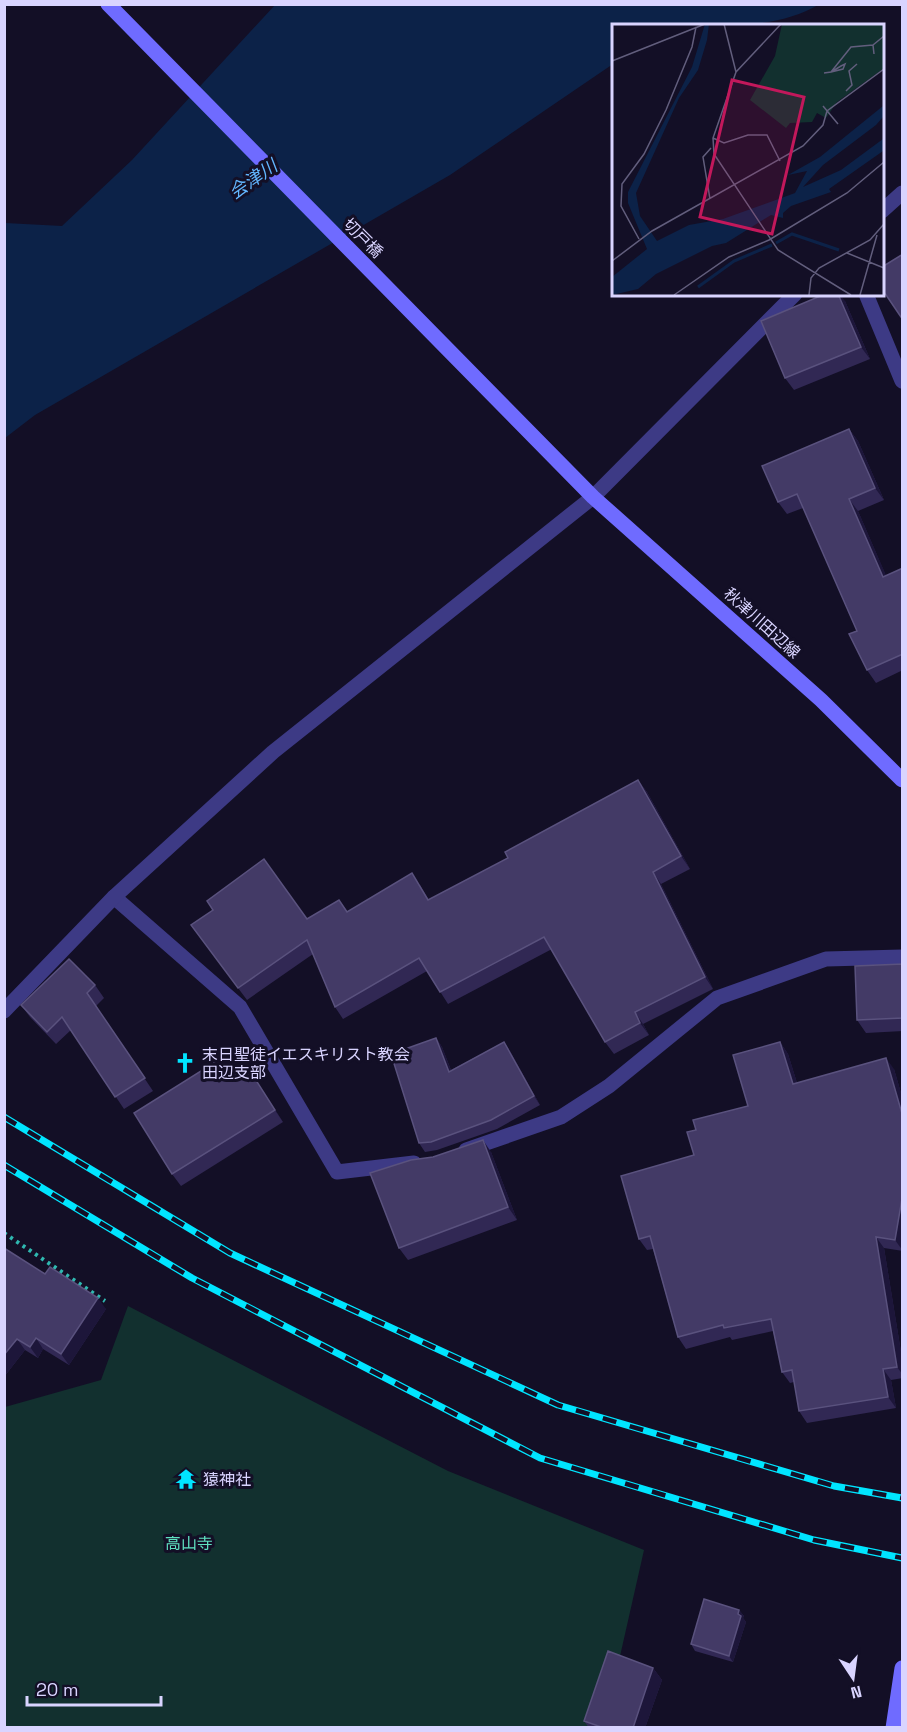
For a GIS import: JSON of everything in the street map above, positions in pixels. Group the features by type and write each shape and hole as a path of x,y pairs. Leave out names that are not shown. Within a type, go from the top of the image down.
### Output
{"main road":[{"name":"切戸橋","path":"108,4 593,497"},
{"name":"秋津川田辺線","path":"593,497 821,700 903,780"},
{"path":"893,1728 903,1668"}],"street":[{"path":"883,211 903,193"},
{"path":"4,1011 114,897 273,752 593,497 793,296"},
{"path":"867,296 903,381"},
{"path":"114,897 240,1007 337,1172 428,1161"},
{"path":"450,1156 561,1117 609,1086 717,998 826,959 903,957"}],"path":[{"path":"4,1233 105,1301"}],"green space":[{"name":"高山寺","path":"128,1306 448,1471 644,1550 604,1727 5,1728 5,1407 101,1380"}],"water":[{"name":"会津川","path":"275,5 818,5 797,15 753,24 612,24 612,65 450,175 35,415 5,438 5,223 62,226 132,160"}],"building":[{"path":"903,254 903,320 883,290 883,266"},
{"path":"820,296 839,296 861,347 785,378 761,321"},
{"path":"849,429 875,488 849,499 883,577 903,568 903,654 867,670 849,634 857,631 797,494 778,502 762,466"},
{"path":"638,780 681,856 653,872 705,977 635,1012 640,1023 605,1042 544,937 440,992 419,958 335,1007 307,940 238,988 191,925 213,910 207,901 264,859 307,919 339,900 347,912 412,873 428,900 508,858 505,852"},
{"path":"69,959 95,985 87,993 145,1078 115,1097 62,1017 47,1032 21,1005"},
{"path":"903,964 903,1018 857,1020 855,966"},
{"path":"436,1038 449,1072 504,1042 534,1096 491,1120 431,1142 419,1143 391,1054"},
{"path":"780,1042 793,1084 886,1058 903,1117 903,1193 895,1240 876,1237 897,1367 883,1369 888,1397 799,1411 792,1370 782,1372 771,1319 724,1328 723,1325 678,1337 650,1236 639,1239 621,1176 694,1155 687,1132 696,1130 693,1120 748,1106 733,1055"},
{"path":"236,1049 275,1110 172,1174 134,1113"},
{"path":"483,1140 508,1207 399,1248 370,1173 411,1160 433,1157"},
{"path":"4,1248 45,1274 50,1267 98,1298 61,1354 36,1338 30,1347 17,1339 4,1355"},
{"path":"704,1599 739,1610 738,1614 741,1616 729,1656 691,1644"},
{"path":"608,1651 653,1668 633,1728 604,1728 584,1721"}],"railway":[{"path":"4,1117 230,1253 558,1405 834,1486 902,1498"},
{"path":"4,1165 192,1278 540,1458 814,1540 902,1558"}],"place":[{"name":"末日聖徒イエスキリスト教会 田辺支部","path":"185,1063"},
{"name":"猿神社","path":"186,1479"}]}
